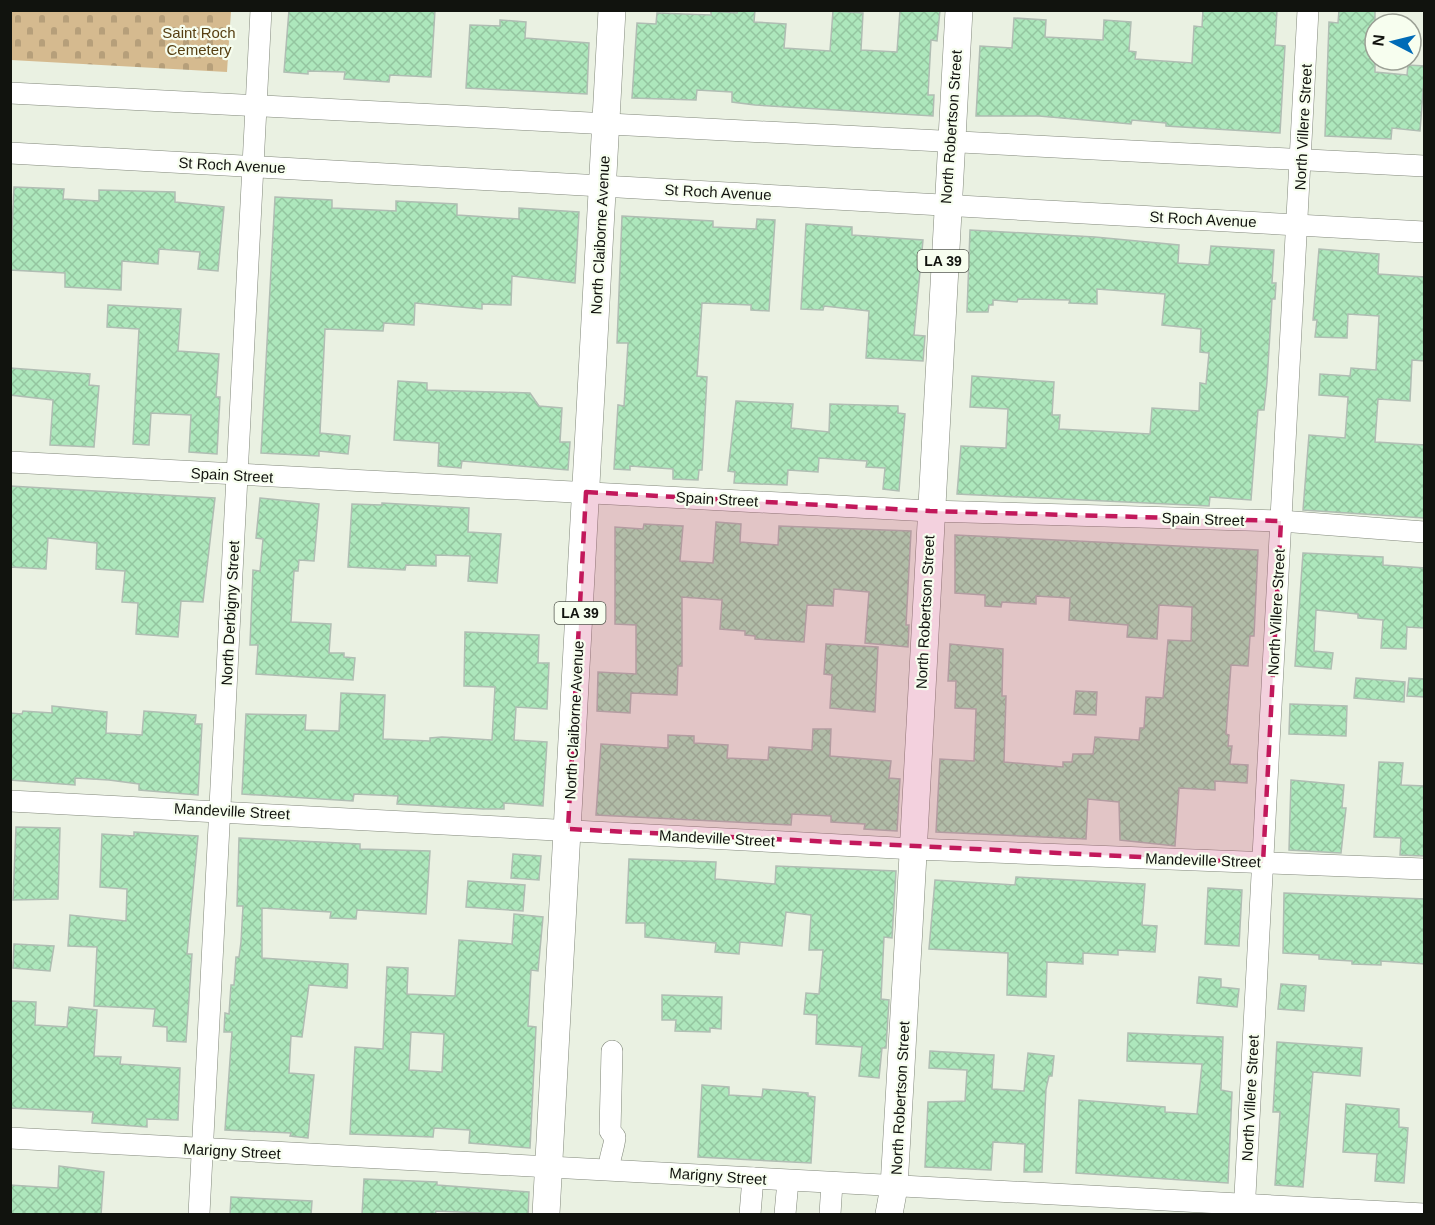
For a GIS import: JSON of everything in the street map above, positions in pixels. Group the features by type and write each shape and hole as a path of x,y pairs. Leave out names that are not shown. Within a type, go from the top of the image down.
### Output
{"main road":[{"name":"North Claiborne Avenue","path":"546,1215 612,10"},
{"name":"North Robertson Street","path":"894,1187 915,849 930,511 958,10"},
{"name":"LA 39","path":"891,1215 894,1187"}],"street":[{"name":"North Derbigny Street","path":"199,1215 261,10"},
{"name":"North Villere Street","path":"1244,1210 1308,10"},
{"path":"10,93 606,126 1425,166"},
{"name":"St Roch Avenue","path":"10,153 1425,232"},
{"name":"Spain Street","path":"10,462 237,476 930,511 1281,521 1425,532"},
{"name":"Mandeville Street","path":"10,801 219,810 915,849 1425,869"},
{"path":"609,1165 604,1156 605,1136 610,1131 612,1051"},
{"name":"Marigny Street","path":"10,1138 202,1150 549,1166 609,1165 788,1181 1244,1210 1425,1214"},
{"path":"750,1215 753,1178"},
{"path":"785,1215 788,1181"},
{"path":"830,1215 832,1183"}],"highlighted area":[{"path":"586,492 930,511 1281,521 1263,863 568,829"}],"green space":[{"name":"Saint Roch Cemetery","path":"10,11 231,11 227,72 11,60"}],"building":[{"path":"289,10 435,10 431,77 390,75 389,82 344,79 345,72 308,71 308,74 284,72"},
{"path":"738,10 755,10 754,22 786,24 784,48 830,51 833,11 863,13 861,50 897,52 900,10 940,10 937,41 931,40 928,95 934,95 933,116 755,105 732,102 732,92 697,90 696,100 632,98 637,23 656,24 657,13 711,15 711,11 737,13"},
{"path":"1203,10 1277,10 1275,45 1285,46 1280,133 1166,126 1166,123 1132,120 1131,124 1039,116 976,116 980,46 1012,48 1014,18 1046,20 1045,37 1103,40 1104,20 1131,22 1129,51 1136,52 1135,59 1192,63 1194,26 1202,27"},
{"path":"1339,10 1375,10 1375,12 1363,12 1363,72 1407,75 1407,72 1423,72 1423,66 1425,66 1420,131 1392,128 1391,139 1325,136 1329,22 1338,23"},
{"path":"500,20 526,22 525,38 589,43 587,94 466,88 470,25 500,26"},
{"path":"14,187 64,189 63,199 99,201 99,190 175,192 175,202 224,207 218,271 198,269 200,252 159,249 158,264 122,261 121,290 65,287 65,273 10,270"},
{"path":"275,197 332,200 332,208 396,211 396,201 457,204 457,215 519,219 519,208 579,212 575,283 512,276 511,305 482,304 482,309 415,303 414,325 384,323 383,331 325,329 320,433 350,436 348,454 319,451 319,456 261,453"},
{"path":"622,216 713,221 713,227 756,229 757,219 775,220 769,311 751,310 751,305 702,303 697,376 707,377 702,470 699,470 698,480 673,479 673,469 630,466 630,470 614,469 618,405 624,406 628,343 617,343"},
{"path":"806,224 852,227 852,235 923,240 914,335 925,336 923,361 866,358 869,311 824,306 823,310 801,309"},
{"path":"970,230 1095,237 1179,245 1178,263 1209,265 1211,246 1274,250 1272,283 1276,283 1275,299 1272,299 1264,410 1258,410 1251,500 1210,497 1209,506 957,494 961,446 1006,448 1008,409 970,407 972,376 1054,382 1052,415 1060,415 1059,429 1150,434 1152,408 1199,411 1200,383 1206,384 1209,353 1200,352 1201,329 1162,325 1165,294 1097,289 1097,304 1069,303 1070,300 1018,299 1017,302 993,300 993,305 989,305 988,312 967,312"},
{"path":"1319,249 1379,254 1378,274 1425,277 1425,361 1412,360 1410,401 1378,399 1375,442 1425,445 1424,518 1303,510 1309,435 1345,438 1348,397 1319,395 1320,374 1350,376 1351,368 1376,370 1379,316 1348,314 1347,338 1315,337 1317,320 1313,320"},
{"path":"108,305 181,309 178,351 219,354 216,397 220,397 217,454 189,452 191,415 151,413 149,445 133,444 139,329 107,327"},
{"path":"10,368 90,374 89,385 99,386 94,447 50,445 53,400 10,395"},
{"path":"398,381 427,383 427,390 530,393 539,406 562,408 560,442 570,442 568,470 462,461 461,468 438,466 439,443 394,440"},
{"path":"736,401 793,404 791,428 829,432 830,404 898,406 898,413 905,414 899,491 883,489 885,468 866,467 867,461 819,458 818,472 788,470 787,485 734,483 735,472 728,471"},
{"path":"10,486 215,498 203,602 181,601 178,637 136,634 138,603 122,602 125,571 96,569 97,543 48,538 46,569 10,567"},
{"path":"260,498 319,504 314,561 299,560 298,571 294,571 291,622 331,624 329,653 344,653 344,657 355,658 353,680 256,674 258,645 250,645 253,570 260,571 263,539 256,538"},
{"path":"382,503 469,508 468,532 501,534 497,583 468,581 470,556 436,555 436,566 406,565 405,570 348,567 352,504 382,505"},
{"path":"716,522 741,524 740,542 778,545 779,526 911,531 906,625 909,625 908,647 865,643 869,592 834,589 833,606 807,605 804,642 755,639 755,636 745,635 745,631 720,629 722,600 682,597 682,666 678,666 677,695 631,693 630,713 597,711 598,672 636,674 636,625 615,624 615,527 643,529 644,524 683,526 680,561 713,563"},
{"path":"955,535 1258,550 1254,636 1250,636 1248,666 1231,665 1226,734 1229,735 1228,746 1232,746 1230,764 1248,765 1247,783 1215,781 1215,790 1179,788 1175,846 1120,840 1119,802 1088,799 1086,839 936,832 940,759 974,761 976,709 955,708 956,681 948,681 950,644 1003,649 1002,696 1006,696 1004,762 1063,767 1063,762 1072,762 1073,754 1093,754 1095,737 1139,740 1140,728 1144,728 1146,697 1163,698 1168,640 1191,641 1192,607 1159,605 1157,639 1127,637 1128,625 1069,620 1070,598 1036,596 1036,604 1002,602 1001,607 985,606 985,595 955,593"},
{"path":"1303,553 1383,557 1383,565 1425,568 1425,628 1407,627 1406,649 1381,648 1383,620 1358,618 1358,614 1316,610 1314,651 1333,653 1331,669 1295,666"},
{"path":"465,632 539,635 538,663 549,663 547,709 516,707 514,740 547,742 543,806 504,803 504,809 483,809 397,804 398,796 354,794 353,801 242,794 246,714 306,715 305,730 339,731 341,693 385,695 383,739 430,741 430,738 442,737 492,740 495,687 464,686"},
{"path":"826,644 878,647 875,712 830,708 832,675 824,674"},
{"path":"1356,678 1405,682 1404,702 1354,698"},
{"path":"1409,678 1425,679 1425,697 1407,696"},
{"path":"1076,691 1097,692 1096,715 1074,714"},
{"path":"1290,704 1347,706 1346,736 1289,734"},
{"path":"52,706 107,712 106,733 142,735 144,711 196,715 195,724 202,724 198,795 139,790 139,784 109,780 75,778 75,785 10,780 10,713 22,714 23,711 52,713"},
{"path":"813,729 831,729 830,756 891,761 889,778 900,779 897,831 864,829 865,824 831,822 831,816 792,814 791,825 596,815 601,744 668,748 668,735 694,736 694,743 728,745 727,758 768,760 769,747 812,750"},
{"path":"1379,762 1403,763 1401,785 1425,786 1425,856 1400,855 1401,838 1374,837"},
{"path":"1291,780 1344,785 1342,808 1346,808 1341,853 1289,850"},
{"path":"16,827 60,828 58,899 13,900"},
{"path":"134,832 198,836 187,954 192,954 186,1042 167,1041 167,1027 153,1026 155,1009 94,1006 97,947 68,946 70,915 126,921 127,889 100,887 102,834 134,836"},
{"path":"239,838 360,844 360,849 430,851 426,914 357,910 356,919 330,918 331,912 262,908 262,958 348,964 347,988 309,985 302,1037 291,1036 289,1073 314,1075 308,1138 290,1136 291,1133 225,1130 232,1032 224,1032 225,1013 229,1014 231,985 234,985 236,957 239,957 243,906 237,906"},
{"path":"513,854 541,856 539,880 511,878"},
{"path":"629,859 716,862 715,879 775,884 776,866 896,871 892,938 884,937 881,999 889,1000 886,1048 882,1048 879,1078 859,1076 862,1047 816,1044 817,1015 804,1014 806,993 819,994 823,950 809,950 811,915 786,912 782,946 740,942 739,954 715,952 716,943 645,937 645,923 626,923"},
{"path":"1016,877 1145,884 1142,925 1157,926 1155,952 1118,950 1118,955 1083,953 1083,964 1047,962 1046,997 1007,995 1008,953 929,949 935,880 1015,885"},
{"path":"468,881 525,885 523,911 466,907"},
{"path":"1208,888 1242,890 1239,946 1205,944"},
{"path":"1284,893 1425,899 1425,964 1381,961 1381,965 1352,964 1352,961 1319,959 1319,955 1283,953"},
{"path":"514,914 543,917 538,971 531,970 528,1026 536,1027 530,1148 469,1143 470,1130 434,1128 433,1137 350,1134 355,1047 383,1049 387,967 408,968 407,994 455,996 459,940 512,944","holes":["411,1032 444,1034 442,1072 409,1070"]},
{"path":"14,944 54,946 50,971 13,968"},
{"path":"1199,977 1221,979 1221,987 1239,989 1237,1007 1197,1003"},
{"path":"1281,984 1306,986 1304,1011 1278,1009"},
{"path":"662,995 722,997 721,1029 710,1028 710,1032 675,1031 676,1020 662,1020"},
{"path":"10,1001 36,1002 35,1025 67,1027 69,1007 97,1010 94,1056 121,1057 120,1064 180,1068 178,1120 147,1119 147,1127 92,1123 93,1112 10,1108"},
{"path":"1128,1033 1223,1037 1221,1090 1232,1092 1228,1183 1076,1173 1079,1100 1165,1107 1165,1112 1197,1114 1202,1064 1127,1061"},
{"path":"1277,1042 1362,1048 1360,1076 1313,1072 1303,1187 1275,1185 1280,1112 1273,1112"},
{"path":"930,1051 994,1055 992,1089 1024,1091 1028,1053 1054,1056 1052,1076 1049,1076 1046,1089 1042,1172 1024,1172 1025,1144 993,1142 991,1170 925,1167 928,1102 965,1101 967,1070 929,1068"},
{"path":"702,1085 729,1087 729,1095 762,1097 763,1089 808,1093 808,1096 815,1097 811,1163 698,1157"},
{"path":"1346,1104 1399,1109 1399,1127 1408,1128 1404,1183 1375,1181 1377,1154 1343,1152"},
{"path":"59,1166 104,1172 101,1215 10,1215 10,1185 58,1188"},
{"path":"364,1179 437,1182 437,1185 529,1192 528,1215 436,1211 435,1215 362,1215"},
{"path":"231,1197 312,1201 311,1215 230,1215"}]}
